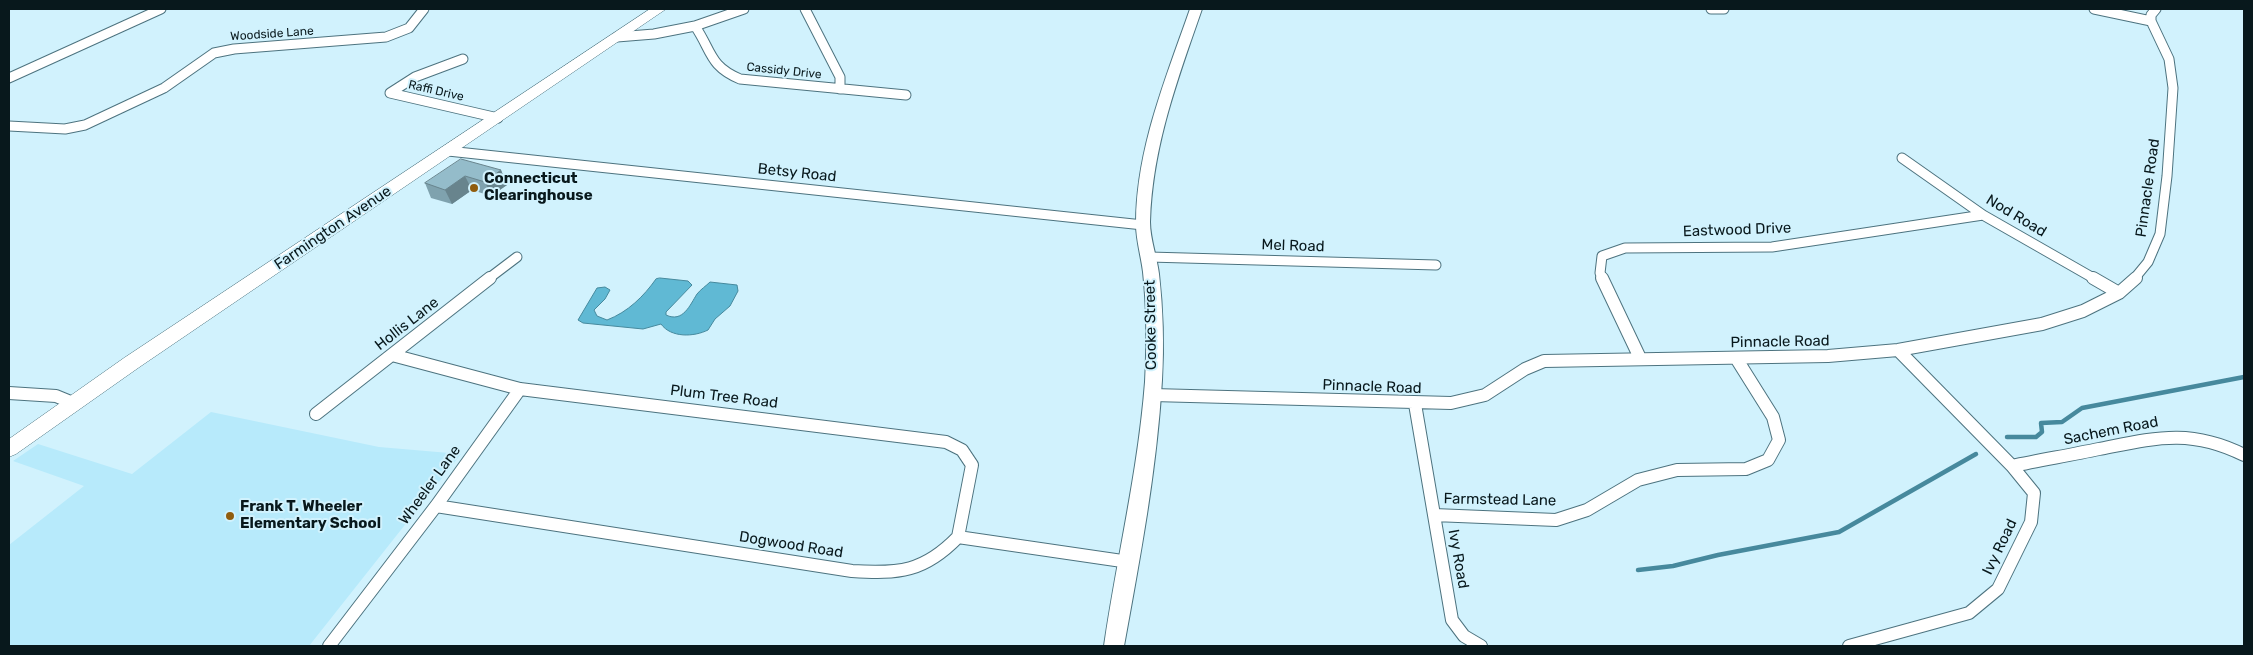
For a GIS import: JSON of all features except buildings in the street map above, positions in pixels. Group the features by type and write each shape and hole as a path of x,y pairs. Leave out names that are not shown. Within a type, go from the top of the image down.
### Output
{"highway":[{"name":"Farmington Avenue","path":"9,449 73,403 659,9"}],"main road":[{"name":"Cooke Street","path":"1114,646 1129,562 1153,395 1153,320 1149,257 1143,225 1146,171 1165,104 1196,9"}],"street":[{"path":"9,78 161,9"},
{"name":"Woodside Lane","path":"9,126 65,129 85,125 164,88 214,53 234,49 386,38 409,29 416,23 424,9"},
{"path":"617,37 654,34 696,26 744,9"},
{"name":"Cassidy Drive","path":"805,9 840,76 840,89"},
{"path":"1711,9 1724,9"},
{"path":"2094,9 2151,21 2151,15 2156,9"},
{"name":"Pinnacle Road","path":"1153,395 1444,404 1474,400 1498,388 1523,368 1544,361 1828,356 1898,350 2042,324 2083,311 2118,293 2139,275 2148,262 2160,234 2167,176 2173,88 2170,59 2151,21"},
{"name":"Cassidy Drive","path":"696,26 714,63 722,73 740,79 906,95"},
{"name":"Raffi Drive","path":"463,59 415,77 390,93 498,118"},
{"name":"Betsy Road","path":"448,151 1143,225"},
{"name":"Nod Road","path":"1902,158 1983,215 2118,293"},
{"name":"Eastwood Drive","path":"1640,358 1600,273 1602,256 1625,248 1772,247 1983,215"},
{"name":"Hollis Lane","path":"316,414 517,256"},
{"name":"Mel Road","path":"1149,257 1436,265"},
{"name":"Ivy Road","path":"1849,646 1969,613 1998,589 2031,522 2034,493 2012,466 1898,350"},
{"name":"Plum Tree Road","path":"392,355 520,389 946,442 963,448 969,456 972,465 958,537"},
{"name":"Farmstead Lane","path":"1434,515 1556,520 1587,510 1638,480 1677,470 1746,469 1768,460 1779,440 1773,417 1736,358"},
{"name":"Wheeler Lane","path":"329,646 436,506 520,389"},
{"path":"9,393 56,396 73,403"},
{"name":"Ivy Road","path":"1415,404 1452,620 1458,632 1468,642 1481,646"},
{"name":"Sachem Road","path":"2012,466 2158,437 2177,436 2220,444 2244,454"},
{"name":"Dogwood Road","path":"436,506 833,569 888,574 914,570 929,564 945,552 958,537"},
{"path":"958,537 1129,562"}],"shaded area":[{"path":"656,279 688,281 692,285 666,312 666,315 672,317 677,317 685,312 697,294 710,282 737,285 738,291 730,306 715,319 708,330 696,334 677,334 665,329 661,324 643,329 583,323 578,320 597,288 605,287 610,290 605,299 594,310 597,316 607,320 629,308"},
{"name":"Frank T. Wheeler Elementary School","path":"211,412 379,447 461,454 309,646 9,646 9,545 84,486 13,461 38,444 132,474"}],"waterway":[{"path":"2007,437 2036,437 2042,432 2041,423 2062,422 2082,408 2244,377"},
{"path":"1638,570 1673,566 1718,555 1839,532 1976,454"}],"place":[{"name":"Connecticut Clearinghouse","path":"474,188"},
{"name":"Frank T. Wheeler Elementary School","path":"230,516"}]}
